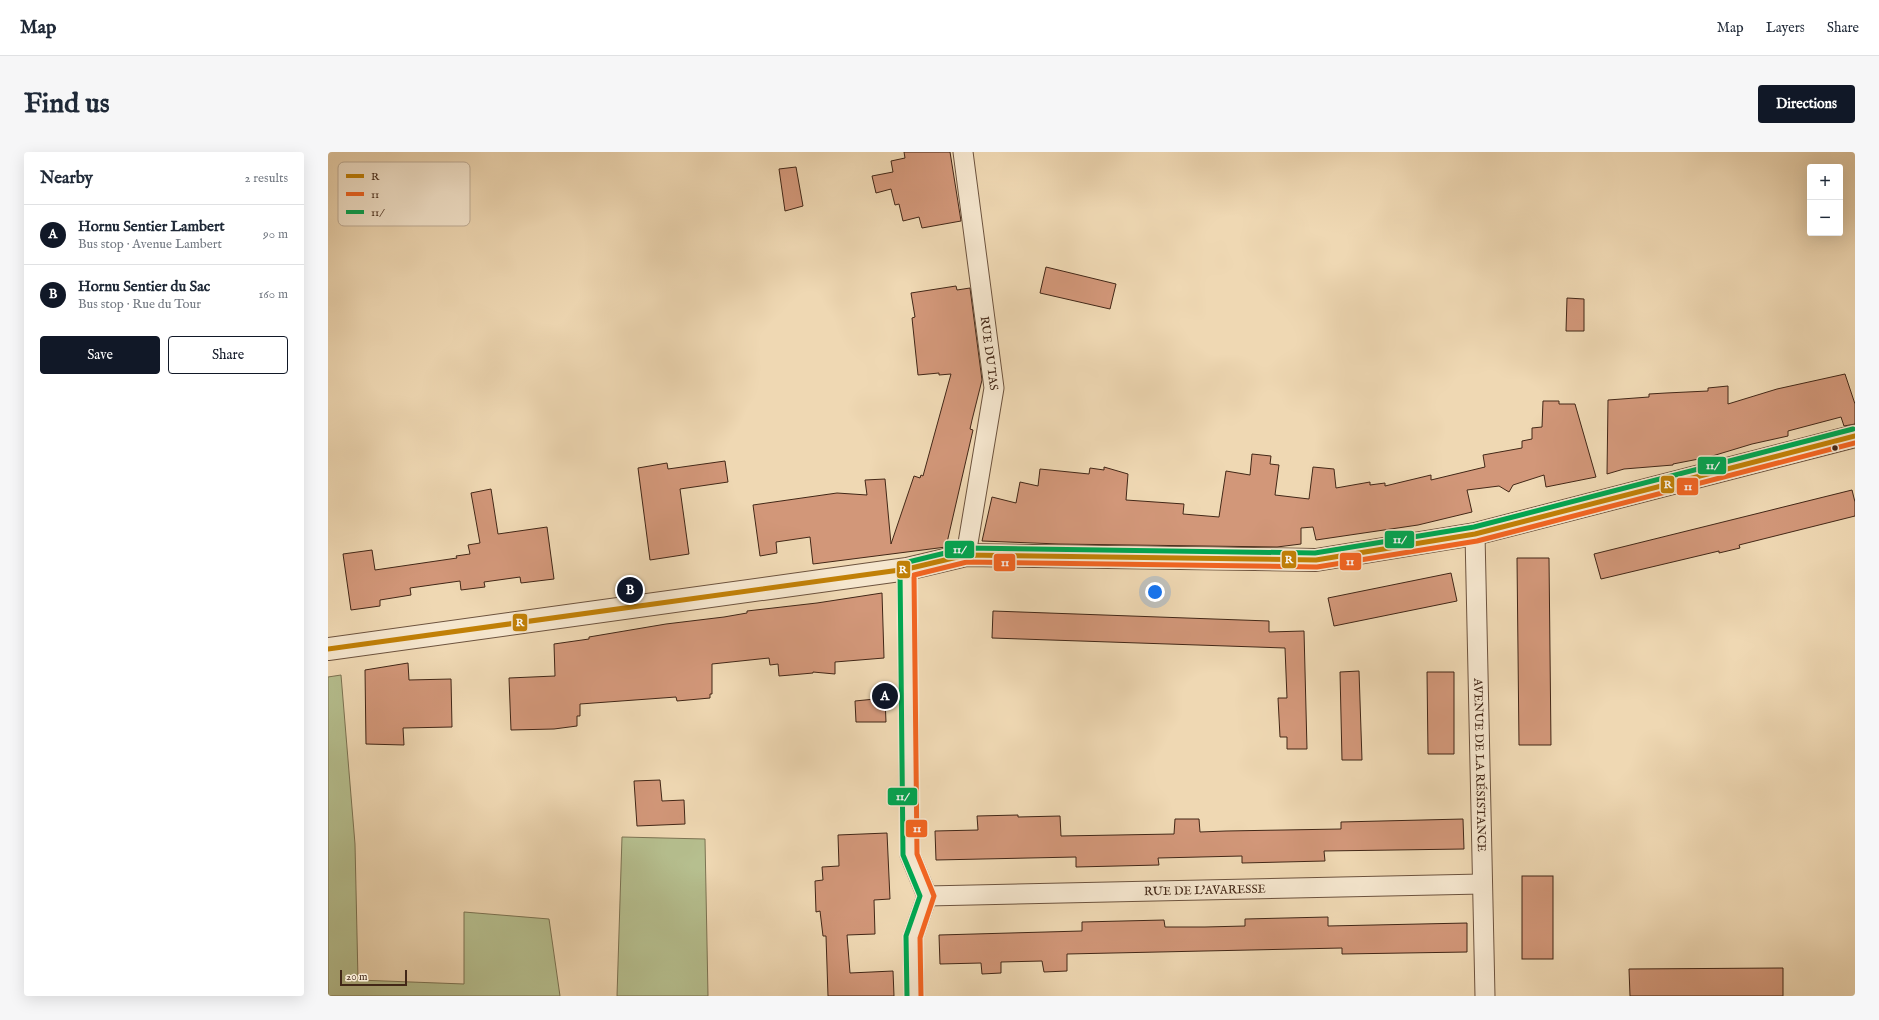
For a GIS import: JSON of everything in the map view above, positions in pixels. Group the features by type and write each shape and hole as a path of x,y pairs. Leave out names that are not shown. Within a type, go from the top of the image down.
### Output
{"street":[{"name":"RUE DU TAS","path":"963,152 994,388 966,554"},
{"path":"328,649 907,569 966,554 1316,560 1475,534 1855,436"},
{"name":"AVENUE DE LA RÉSISTANCE","path":"1475,534 1485,996"},
{"path":"907,569 910,855 927,896 914,937 914,996"},
{"name":"RUE DE L'AVARESSE","path":"927,896 1482,884"}],"green space":[{"path":"341,675 355,844 358,980 464,984 464,912 549,919 560,996 328,996 328,677"},
{"path":"622,837 705,839 708,996 617,996"}],"building":[{"path":"904,152 950,152 961,221 922,228 919,217 903,221 899,204 895,205 891,189 876,193 872,176 893,172 891,161 905,158"},
{"path":"796,167 803,206 785,211 779,169"},
{"path":"1046,267 1116,284 1110,309 1040,293"},
{"path":"956,286 957,290 970,288 982,380 970,429 973,430 946,547 813,564 810,537 776,542 777,553 760,556 753,505 837,493 867,495 865,480 885,479 891,544 914,476 920,478 921,475 923,476 951,374 939,375 939,373 918,375 912,318 915,317 911,293"},
{"path":"1567,298 1584,299 1584,331 1566,331"},
{"path":"1845,374 1855,404 1855,424 1844,426 1841,417 1788,431 1788,436 1752,444 1709,457 1673,465 1624,469 1607,474 1608,400 1649,397 1649,394 1708,391 1708,388 1728,386 1728,404 1777,389"},
{"path":"1543,401 1559,401 1559,404 1575,404 1596,477 1546,487 1544,475 1513,485 1509,492 1499,486 1467,490 1472,512 1418,525 1316,540 1313,527 1301,528 1301,544 1277,547 1059,544 982,541 992,497 1016,503 1020,482 1038,486 1040,469 1089,474 1090,468 1104,470 1104,467 1128,474 1126,500 1184,504 1183,514 1219,517 1226,471 1250,475 1252,454 1271,456 1270,464 1279,465 1275,495 1309,499 1313,467 1334,469 1336,488 1370,482 1370,485 1385,483 1385,486 1431,475 1431,480 1485,467 1483,455 1522,448 1522,441 1532,439 1532,428 1542,427"},
{"path":"725,461 728,482 680,489 689,554 650,560 638,468 667,463 668,469"},
{"path":"491,489 498,534 547,527 554,579 521,583 520,577 484,582 485,587 461,590 460,581 410,588 411,595 380,600 380,606 351,610 343,554 372,550 375,570 457,558 456,556 470,554 468,545 480,543 471,493"},
{"path":"1852,490 1855,502 1855,516 1739,545 1740,548 1719,553 1719,551 1601,579 1594,554"},
{"path":"1517,558 1549,558 1551,745 1519,745"},
{"path":"1451,573 1457,601 1334,626 1328,598"},
{"path":"882,593 884,658 835,662 835,674 813,672 779,676 778,664 770,665 769,658 712,664 712,694 710,694 710,698 677,701 676,697 580,704 580,716 577,716 577,726 554,729 511,730 509,678 555,676 554,644 589,639 589,637 666,624 724,617 747,613 747,611 817,603"},
{"path":"993,611 1269,621 1269,632 1304,631 1307,749 1287,749 1287,737 1280,737 1278,698 1287,698 1285,648 992,638"},
{"path":"408,663 409,680 451,679 452,727 403,728 404,745 366,744 365,670"},
{"path":"1359,671 1362,760 1342,760 1340,672"},
{"path":"1427,672 1454,672 1454,754 1428,754"},
{"path":"885,698 886,722 856,722 855,701"},
{"path":"660,780 662,801 684,800 685,824 637,826 634,781"},
{"path":"1018,815 1018,817 1060,816 1061,836 1174,834 1175,819 1199,819 1200,832 1341,829 1341,822 1463,819 1464,849 1324,851 1325,861 1242,863 1242,856 1158,858 1159,865 1076,867 1076,857 936,860 935,831 978,830 977,816"},
{"path":"887,833 890,899 874,900 875,934 847,935 850,973 893,971 894,996 828,996 826,936 823,936 820,911 816,912 815,881 823,880 822,867 839,866 838,835"},
{"path":"1522,876 1553,876 1553,959 1522,959"},
{"path":"1328,917 1328,926 1467,923 1467,952 1342,954 1342,948 1067,954 1067,971 1044,972 1042,961 1001,962 1001,973 982,974 981,963 940,964 939,935 1082,931 1082,922 1164,920 1165,927 1205,927 1245,926 1245,919"},
{"path":"1783,968 1783,996 1630,996 1629,969"}],"transit line":[{"name":"11/","path":"907,996 906,936 920,896 903,855 900,569 904,563 966,548 1315,553 1474,527 1853,429"},
{"name":"R","path":"328,649 907,569 966,555 1316,560 1475,534 1855,436"},
{"name":"11","path":"921,996 920,938 934,896 917,854 914,575 967,562 1317,567 1477,541 1855,443"}],"place":[{"name":"Hornu Sentier du Sac","path":"630,590"},
{"name":"Hornu Sentier Lambert","path":"885,696"}]}
